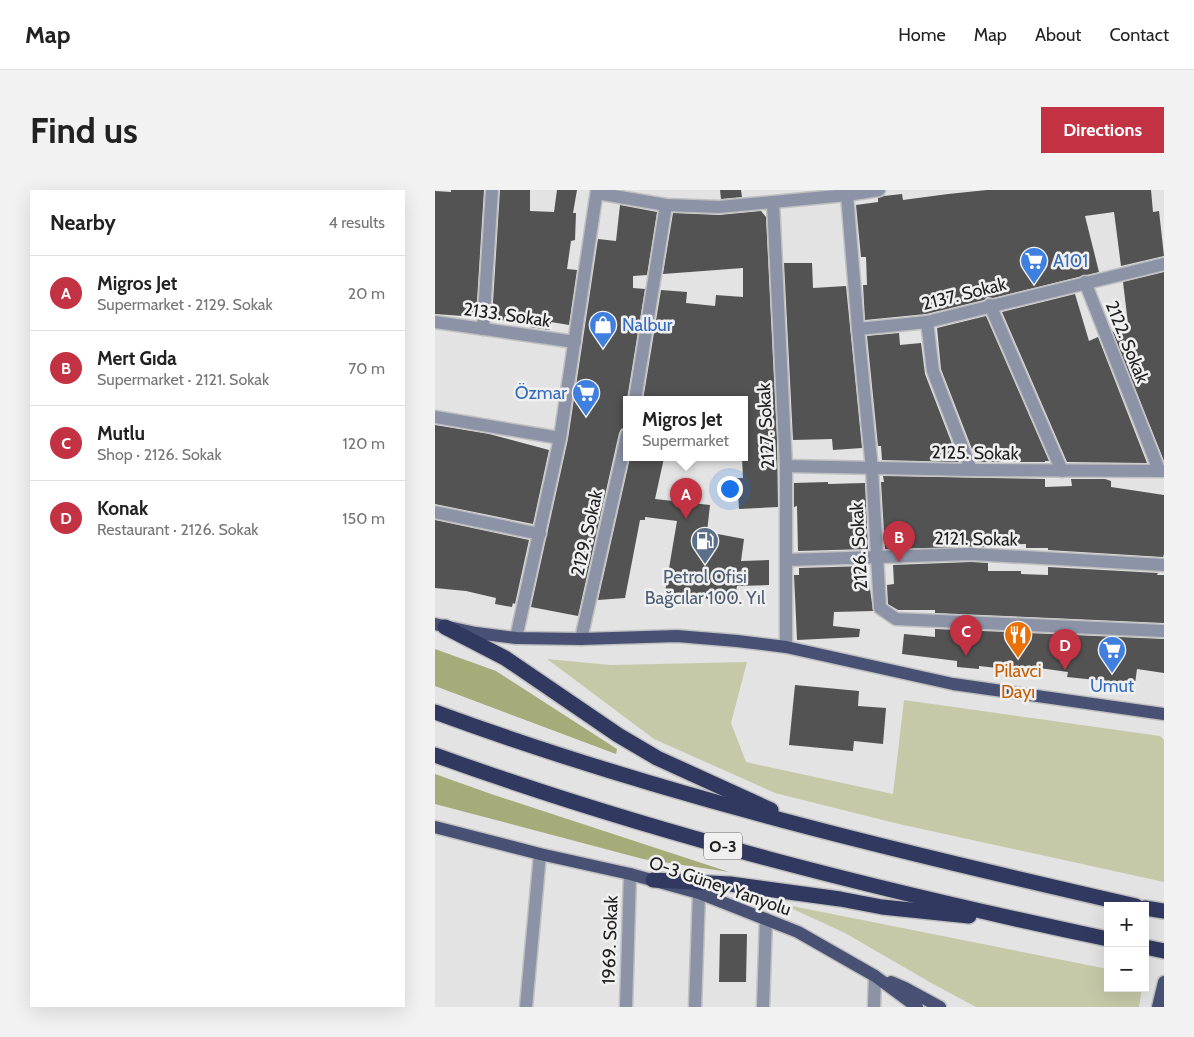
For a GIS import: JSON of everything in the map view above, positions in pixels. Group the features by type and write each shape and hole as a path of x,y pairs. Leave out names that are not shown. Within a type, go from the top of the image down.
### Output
{"highway":[{"path":"440,625 505,658 657,758 701,780 735,793 801,826"},
{"name":"O-3","path":"435,712 574,760 801,826 1119,902"},
{"name":"O-3","path":"435,755 566,799 745,852 1015,920 1104,938"},
{"path":"653,880 730,884 891,908 1015,920"},
{"path":"1149,909 1164,911"},
{"path":"1149,948 1164,951"}],"main road":[{"path":"440,625 476,633 516,638 581,639 677,636 737,641 786,648 953,684 1160,712 1164,721"},
{"name":"O-3 Güney Yanyolu","path":"435,827 540,854 630,874 699,894 798,932 875,976 917,1007"},
{"path":"875,976 905,988 940,1007"},
{"path":"1159,1007 1164,982"}],"street":[{"path":"483,329 492,190"},
{"path":"516,638 560,438 597,192 666,205 719,207 773,203 879,190"},
{"name":"2126. Sokak","path":"847,195 872,469 881,608 896,619 1164,631"},
{"name":"2127. Sokak","path":"773,203 786,466 786,648"},
{"path":"636,396 666,205"},
{"name":"2137. Sokak","path":"858,329 927,322 990,305 1164,264"},
{"name":"2122. Sokak","path":"1085,282 1162,470"},
{"path":"990,305 1062,471"},
{"name":"2133. Sokak","path":"435,322 575,342"},
{"path":"927,322 933,371 971,470"},
{"path":"435,417 560,438"},
{"name":"2129. Sokak","path":"581,639 623,453"},
{"name":"2125. Sokak","path":"786,466 872,469 1162,470"},
{"path":"435,512 540,534"},
{"name":"2121. Sokak","path":"786,560 971,554 1164,565"},
{"path":"526,1007 540,854"},
{"name":"1969. Sokak","path":"625,1007 630,874"},
{"path":"695,1007 699,894"},
{"path":"763,1007 766,920"},
{"path":"875,976 875,1007"}],"green space":[{"path":"435,649 496,671 617,749 616,754 435,686"},
{"path":"547,659 611,665 747,662 731,723 746,762 893,794 904,700 1160,736 1164,740 1164,882 899,824 775,793 654,739"},
{"path":"435,774 729,872 643,859 435,804"},
{"path":"782,904 1104,968 1104,992 1141,992 1139,1007 976,1007 845,933"}],"building":[{"path":"451,190 484,190 476,317 435,314 435,191 451,192"},
{"path":"500,190 530,190 530,211 554,212 557,190 577,190 573,213 576,213 575,240 571,241 567,269 577,270 569,325 551,322 550,330 530,327 531,322 495,320 495,318 492,318"},
{"path":"720,190 741,190 742,197 721,199"},
{"path":"987,190 1151,190 1153,212 1159,211 1164,256 1121,266 1114,212 1085,216 1099,272 993,298 987,297 984,300 926,314 865,320 863,285 867,285 866,257 861,257 856,205 878,202 878,198 884,196 902,194 903,200"},
{"path":"620,205 657,212 647,275 633,276 633,288 645,289 627,396 623,396 623,428 619,433 578,616 531,607 568,439 598,239 616,241"},
{"path":"761,211 766,217 777,440 778,507 739,509 737,478 743,478 742,461 748,461 748,396 644,396 661,290 687,292 686,303 715,306 716,295 743,297 743,268 663,274 673,213 719,215"},
{"path":"784,263 812,263 813,288 846,286 862,448 833,450 832,439 793,440"},
{"path":"1164,272 1164,461 1112,330 1115,334 1129,332 1123,282"},
{"path":"1075,294 1089,341 1098,337 1147,463 1067,462 1002,312"},
{"path":"986,316 1049,461 977,462 941,369 937,328"},
{"path":"899,333 900,345 921,343 925,374 959,462 882,460 881,446 878,446 867,336"},
{"path":"435,425 489,434 549,450 533,524 435,504"},
{"path":"629,461 663,461 655,499 710,505 707,532 744,539 741,561 769,560 769,585 737,586 734,603 665,592 677,521 645,517 645,520 640,520 625,598 598,600"},
{"path":"883,476 1045,479 1045,487 1072,486 1071,479 1105,479 1111,481 1111,487 1164,495 1164,554 1163,557 1048,550 1048,548 1026,548 1026,544 987,545 987,547 885,549 881,482 884,482"},
{"path":"828,482 828,484 865,483 868,549 798,551 797,506 794,507 794,483"},
{"path":"435,520 529,540 515,604 513,603 512,607 495,604 496,598 466,591 435,588"},
{"path":"988,563 988,571 1021,571 1021,574 1048,575 1048,567 1158,573 1157,575 1164,575 1164,623 935,613 935,610 898,610 888,604 887,585 894,584 893,565"},
{"path":"867,566 873,611 834,612 833,626 860,629 859,637 797,640 794,575 799,575 799,568"},
{"path":"935,629 1164,639 1164,673 1137,669 1135,684 1067,677 1068,672 1025,666 1024,671 979,666 979,669 957,667 957,661 902,654 904,634 935,637"},
{"path":"795,685 859,691 858,706 886,708 883,744 854,741 853,751 789,745"},
{"path":"720,934 747,934 746,982 719,982"}],"place":[{"name":"A101","path":"1034,285"},
{"name":"Nalbur","path":"603,349"},
{"name":"Özmar","path":"586,417"},
{"name":"Migros Jet","path":"686,519"},
{"name":"Mert Gıda","path":"899,562"},
{"name":"Petrol Ofisi Bağcılar 100. Yıl","path":"705,565"},
{"name":"Mutlu","path":"966,656"},
{"name":"Pilavci Dayı","path":"1018,659"},
{"name":"Konak","path":"1065,670"},
{"name":"Umut","path":"1112,674"}]}
